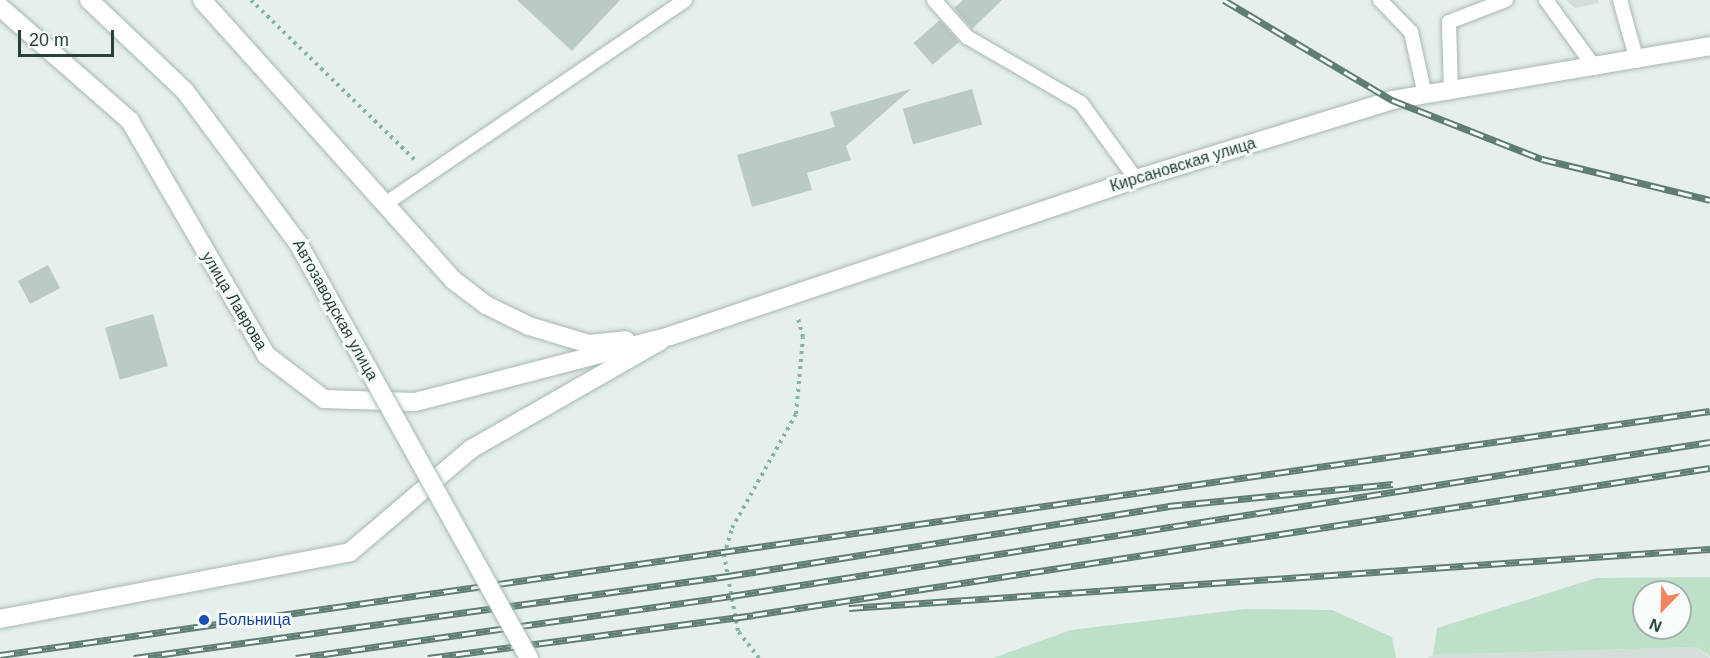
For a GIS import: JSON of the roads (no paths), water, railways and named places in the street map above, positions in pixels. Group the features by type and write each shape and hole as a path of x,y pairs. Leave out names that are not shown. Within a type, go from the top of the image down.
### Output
{"main road":[{"name":"Автозаводская улица","path":"89,0 185,91 298,243 530,658"},
{"path":"202,0 388,202 452,279 486,305 529,326 589,344 670,336"},
{"name":"улица Лаврова","path":"0,7 130,121 266,355 324,399 415,402 670,336"},
{"name":"Кирсановская улица","path":"670,336 1136,179 1425,95 1637,61 1710,46"},
{"path":"0,619 350,552 471,449 670,336"}],"lane":[{"path":"388,202 685,0"},
{"path":"934,0 967,37 1081,103 1136,179"},
{"path":"1380,0 1411,32 1425,95"},
{"path":"1450,91 1449,22 1506,0"},
{"path":"1546,0 1595,68"},
{"path":"1620,0 1637,61"}],"railway":[{"path":"1224,0 1392,100 1542,159 1710,200"},
{"path":"0,655 1710,411"},
{"path":"296,658 731,596 1710,442"},
{"path":"428,658 753,615 1710,468"},
{"path":"134,658 728,576 1168,506 1393,484"},
{"path":"849,608 1710,549"}],"place":[{"name":"Больница","path":"204,620"}]}
